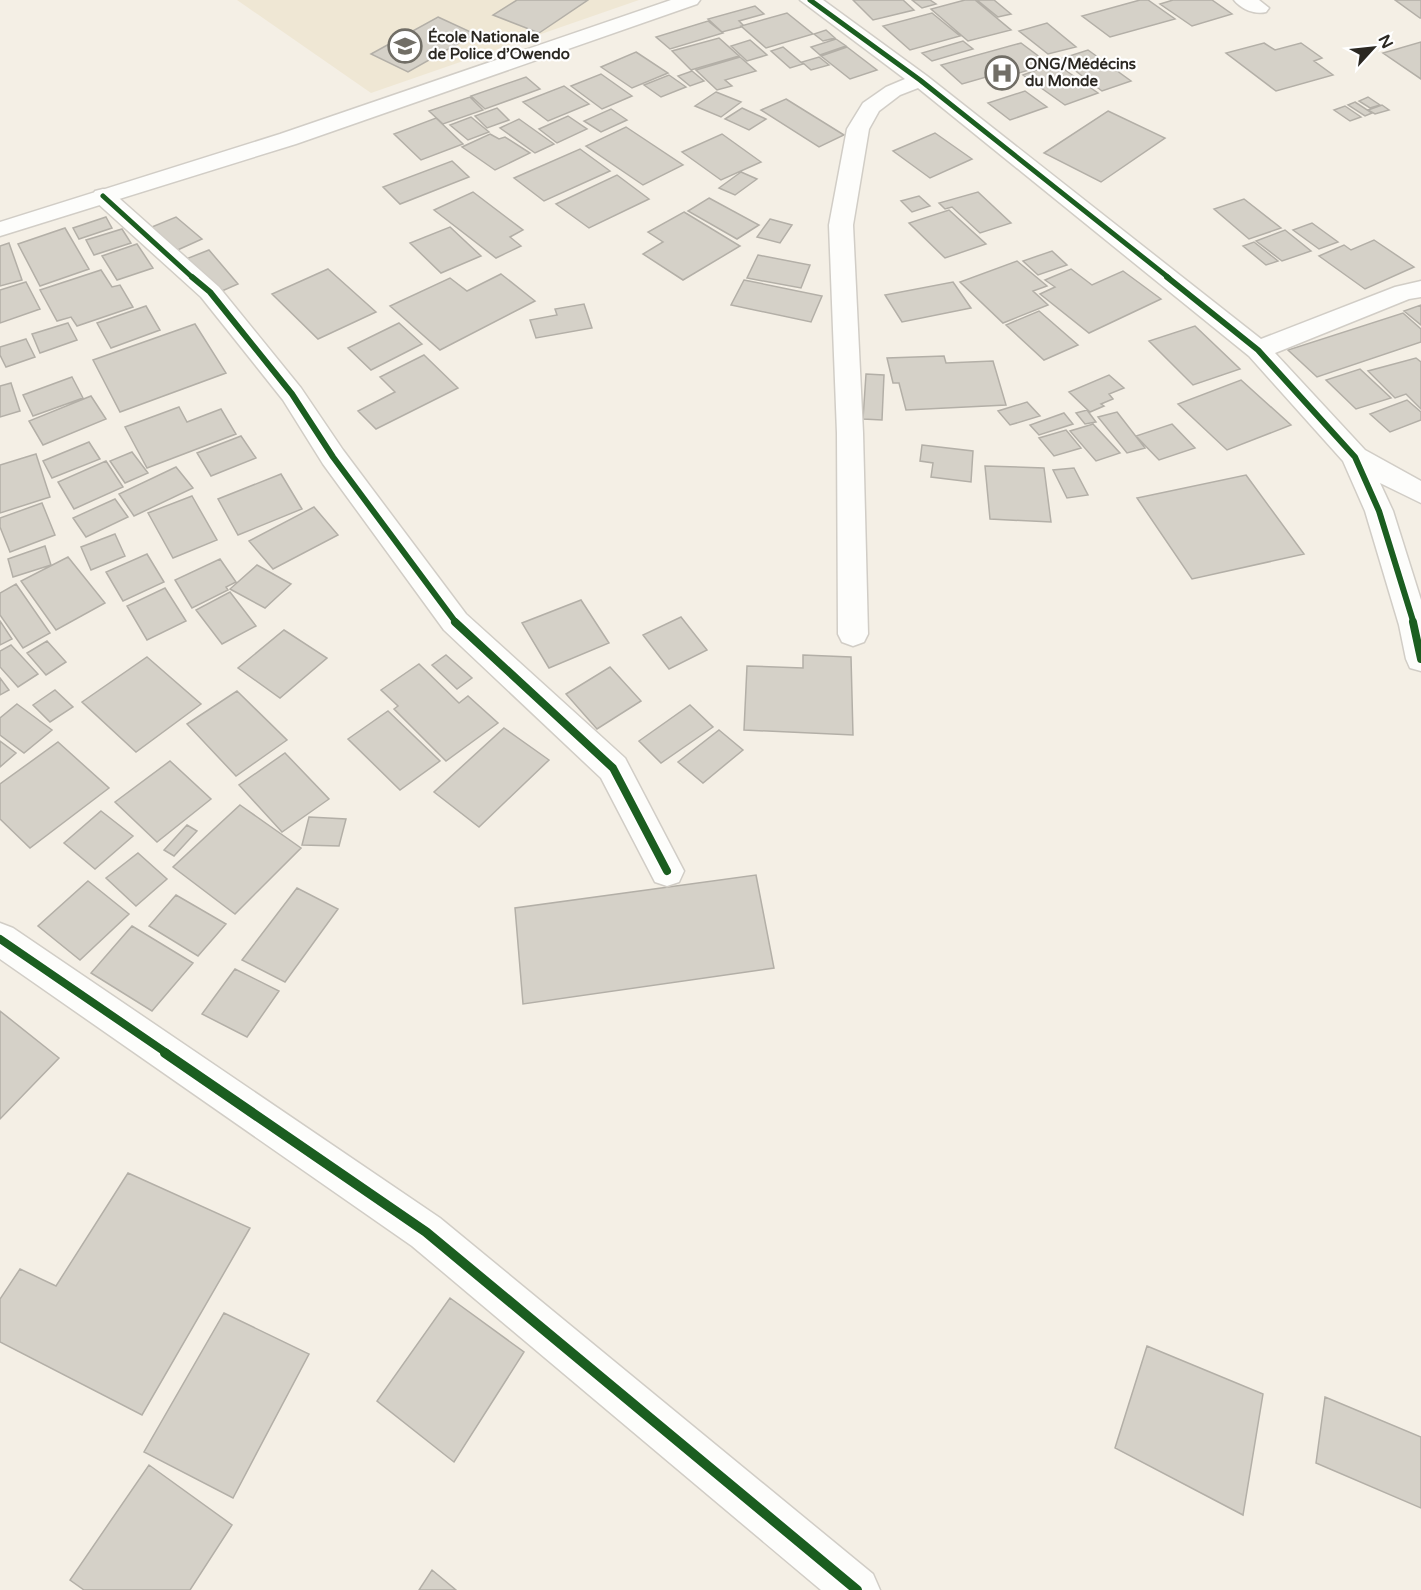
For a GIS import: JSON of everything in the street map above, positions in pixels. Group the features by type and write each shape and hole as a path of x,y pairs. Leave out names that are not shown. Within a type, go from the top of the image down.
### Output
{"street":[{"path":"0,229 288,139 690,0"},
{"path":"810,0 920,80 1258,350 1355,457 1379,511 1414,625 1421,659"},
{"path":"853,634 850,433 841,225 858,129 870,107 893,92 920,80"},
{"path":"103,196 210,292 292,394 333,457 455,622 613,768 667,871"},
{"path":"1258,350 1404,292 1421,289"},
{"path":"1355,457 1421,493"},
{"path":"0,939 426,1232 857,1590"}],"shaded area":[{"name":"École Nationale de Police d’Owendo","path":"237,0 639,0 371,93"}],"building":[{"path":"517,0 588,0 539,33 493,15"},
{"path":"853,0 903,0 914,10 873,20"},
{"path":"912,0 930,0 936,4 922,8"},
{"path":"965,0 975,0 1011,30 968,41 931,9"},
{"path":"977,0 994,0 1011,14 998,17"},
{"path":"1140,0 1148,0 1175,19 1110,37 1082,16"},
{"path":"1173,0 1212,0 1232,14 1192,26 1160,4"},
{"path":"1395,0 1421,0 1421,18 1420,18"},
{"path":"755,6 764,14 739,21 743,25 741,27 722,32 708,19"},
{"path":"787,13 813,34 766,48 741,26"},
{"path":"932,13 960,36 910,50 883,26"},
{"path":"438,17 475,34 408,72 371,54"},
{"path":"708,21 723,33 670,49 656,37"},
{"path":"1047,23 1076,47 1048,54 1019,31"},
{"path":"826,30 835,38 823,41 814,34"},
{"path":"719,38 739,56 691,70 672,51"},
{"path":"836,39 846,46 820,55 811,47"},
{"path":"750,40 767,55 747,61 731,46"},
{"path":"963,41 973,49 932,61 922,53"},
{"path":"1421,42 1421,79 1383,53"},
{"path":"1021,43 1049,64 1019,73 1014,69 962,84 941,65"},
{"path":"1264,43 1275,50 1301,43 1322,58 1314,61 1333,75 1276,91 1226,53"},
{"path":"783,47 803,64 790,68 771,51"},
{"path":"847,47 877,70 850,79 821,56"},
{"path":"1088,50 1131,81 1102,91 1060,59"},
{"path":"636,52 668,73 632,88 601,67"},
{"path":"740,57 756,71 725,80 732,86 717,90 696,70"},
{"path":"819,57 829,65 811,70 802,62"},
{"path":"1055,63 1098,93 1065,105 1023,75"},
{"path":"692,71 704,81 690,86 678,76"},
{"path":"601,74 632,96 602,109 571,86"},
{"path":"669,75 686,87 661,97 644,85"},
{"path":"526,77 540,89 485,109 471,96"},
{"path":"564,86 589,104 548,121 523,102"},
{"path":"1025,91 1047,107 1010,120 988,103"},
{"path":"716,92 741,102 721,117 695,106"},
{"path":"470,97 483,110 443,124 429,111"},
{"path":"1368,97 1380,105 1370,108 1359,101"},
{"path":"786,99 844,135 819,147 761,110"},
{"path":"1355,102 1372,113 1365,116 1348,105"},
{"path":"1382,105 1389,110 1375,114 1368,110"},
{"path":"1345,106 1361,117 1350,121 1334,110"},
{"path":"497,108 509,120 487,128 475,116"},
{"path":"742,108 766,119 749,130 725,119"},
{"path":"611,109 627,120 601,132 584,121"},
{"path":"1108,111 1165,138 1101,182 1044,153"},
{"path":"568,116 587,129 557,143 539,129"},
{"path":"471,117 489,132 468,140 450,125"},
{"path":"436,118 463,144 421,160 394,134"},
{"path":"519,119 554,144 535,153 500,128"},
{"path":"626,127 683,165 643,185 586,146"},
{"path":"935,133 972,159 930,178 893,151"},
{"path":"490,134 499,139 505,137 530,153 495,170 462,147"},
{"path":"722,134 761,162 721,180 682,152"},
{"path":"580,149 610,171 544,201 514,178"},
{"path":"452,161 469,177 400,204 383,187"},
{"path":"741,172 757,179 735,195 719,188"},
{"path":"617,175 649,199 589,228 556,204"},
{"path":"473,192 523,230 510,237 521,246 496,258 434,210"},
{"path":"978,192 1011,223 980,233 952,207 945,209 939,203"},
{"path":"919,196 930,206 912,212 901,201"},
{"path":"709,198 759,225 737,239 688,211"},
{"path":"1244,199 1281,228 1249,239 1214,209"},
{"path":"949,210 986,244 945,258 909,223"},
{"path":"684,212 740,246 683,280 643,254 663,242 648,232"},
{"path":"106,217 112,228 79,239 73,228"},
{"path":"176,217 202,239 173,252 147,229"},
{"path":"770,219 792,225 780,243 757,237"},
{"path":"1312,223 1338,242 1319,249 1293,230"},
{"path":"450,227 481,256 441,273 410,243"},
{"path":"65,228 89,269 40,286 18,244"},
{"path":"122,229 131,243 94,255 86,240"},
{"path":"1285,230 1311,251 1282,261 1256,241"},
{"path":"1374,240 1414,267 1365,289 1319,256 1344,245 1351,250"},
{"path":"1254,242 1278,261 1266,265 1243,246"},
{"path":"9,243 22,280 0,286 0,246"},
{"path":"137,244 153,268 117,280 102,256"},
{"path":"209,250 238,284 215,294 186,259"},
{"path":"1052,251 1067,265 1038,275 1023,261"},
{"path":"758,255 810,265 801,288 747,278"},
{"path":"1017,261 1047,286 1033,291 1048,305 1003,323 960,282"},
{"path":"328,269 376,312 318,339 272,294"},
{"path":"1071,269 1092,285 1123,271 1161,299 1089,333 1040,294 1055,287 1045,280"},
{"path":"101,270 112,287 120,285 133,307 77,326 71,317 57,321 40,290"},
{"path":"501,274 535,301 440,350 390,306 450,278 467,291"},
{"path":"744,280 822,296 811,322 731,305"},
{"path":"26,282 40,309 0,323 0,290"},
{"path":"953,282 971,308 902,322 885,295"},
{"path":"584,304 592,328 536,338 530,320 557,315 555,309"},
{"path":"1421,305 1421,325 1404,311"},
{"path":"146,306 160,330 111,348 97,323"},
{"path":"1039,311 1078,345 1044,360 1006,325"},
{"path":"1403,313 1421,329 1421,342 1317,377 1288,350"},
{"path":"68,323 77,340 40,353 32,334"},
{"path":"399,323 422,344 371,370 348,348"},
{"path":"195,324 226,373 120,412 93,360"},
{"path":"1195,326 1240,369 1193,385 1149,341"},
{"path":"26,339 35,357 6,367 0,355 0,347"},
{"path":"424,355 458,388 376,429 358,411 395,392 380,377"},
{"path":"944,356 946,363 993,361 1006,405 906,410 899,383 893,383 887,358"},
{"path":"1416,358 1421,362 1421,409 1406,394 1395,398 1368,371"},
{"path":"1360,369 1391,398 1356,409 1326,380"},
{"path":"866,374 884,375 882,420 863,419"},
{"path":"1109,375 1124,388 1109,394 1113,399 1090,412 1069,392"},
{"path":"72,377 83,398 33,416 23,395"},
{"path":"1241,380 1291,425 1227,450 1178,404"},
{"path":"11,383 20,411 0,417 0,386"},
{"path":"91,396 106,419 43,445 29,421"},
{"path":"1407,400 1421,412 1421,420 1390,432 1370,414"},
{"path":"1027,402 1040,416 1010,425 998,411"},
{"path":"179,407 187,422 221,409 236,434 147,468 125,427"},
{"path":"1087,410 1096,422 1085,424 1076,413"},
{"path":"1117,412 1145,448 1127,453 1098,417"},
{"path":"1064,413 1073,424 1039,435 1030,425"},
{"path":"1093,424 1120,453 1096,461 1070,431"},
{"path":"1172,424 1195,448 1159,460 1136,436"},
{"path":"1066,430 1081,448 1054,456 1039,438"},
{"path":"241,436 256,458 211,476 197,453"},
{"path":"89,442 100,459 52,478 43,461"},
{"path":"922,445 973,451 971,482 931,477 933,463 920,461"},
{"path":"132,452 148,473 125,483 110,461"},
{"path":"36,454 50,497 0,513 0,465"},
{"path":"106,461 123,487 74,509 58,482"},
{"path":"985,466 1044,468 1051,522 990,519"},
{"path":"176,467 193,488 134,516 119,494"},
{"path":"1074,468 1088,495 1067,498 1053,470"},
{"path":"281,474 302,509 238,535 218,499"},
{"path":"1246,475 1304,554 1192,579 1137,498"},
{"path":"192,496 217,540 173,558 148,513"},
{"path":"115,499 128,517 86,537 73,518"},
{"path":"42,503 55,535 10,552 0,527 0,518"},
{"path":"314,507 338,535 273,569 249,541"},
{"path":"115,534 125,556 91,570 81,547"},
{"path":"45,546 51,565 13,577 8,559"},
{"path":"147,554 164,582 123,601 106,572"},
{"path":"68,557 105,603 56,630 21,581"},
{"path":"220,559 236,582 226,587 228,590 192,608 175,580"},
{"path":"257,565 291,584 265,608 230,589"},
{"path":"16,584 50,633 23,648 0,615 0,593"},
{"path":"165,588 186,621 147,640 127,606"},
{"path":"230,592 256,626 222,644 196,610"},
{"path":"581,600 609,643 549,668 522,623"},
{"path":"681,617 707,650 669,669 643,635"},
{"path":"0,621 12,639 0,645"},
{"path":"284,630 327,658 280,698 238,668"},
{"path":"47,641 66,662 46,675 27,653"},
{"path":"11,645 38,674 18,687 0,667 0,651"},
{"path":"446,655 472,678 457,689 432,665"},
{"path":"803,655 851,657 853,735 744,730 747,666 803,668"},
{"path":"147,657 201,704 136,752 82,702"},
{"path":"419,664 459,703 468,696 498,723 446,761 394,709 398,706 381,690"},
{"path":"610,667 641,701 597,729 566,694"},
{"path":"0,678 9,690 0,695"},
{"path":"55,690 73,707 50,722 33,705"},
{"path":"237,691 287,740 236,776 187,724"},
{"path":"17,704 52,730 24,753 0,735 0,718"},
{"path":"690,705 713,727 661,763 639,741"},
{"path":"388,711 440,761 400,790 348,739"},
{"path":"504,728 549,760 479,827 434,792"},
{"path":"719,730 743,750 703,783 678,762"},
{"path":"0,741 16,753 0,767"},
{"path":"58,742 109,788 30,848 0,819 0,784"},
{"path":"285,753 329,799 282,832 239,785"},
{"path":"170,761 211,799 157,842 115,802"},
{"path":"240,805 301,848 235,914 173,867"},
{"path":"101,811 133,836 95,869 64,843"},
{"path":"309,817 346,819 339,846 302,845"},
{"path":"187,825 197,831 174,856 164,850"},
{"path":"138,853 167,879 136,906 106,878"},
{"path":"756,875 774,968 523,1004 515,908"},
{"path":"88,881 129,914 80,960 38,926"},
{"path":"297,888 338,909 285,982 242,960"},
{"path":"176,895 226,924 198,956 149,926"},
{"path":"132,926 193,963 152,1011 91,973"},
{"path":"235,969 279,991 247,1037 202,1014"},
{"path":"0,1011 59,1058 0,1119"},
{"path":"128,1173 250,1228 142,1415 0,1342 0,1299 20,1269 56,1286"},
{"path":"450,1298 524,1352 454,1462 377,1401"},
{"path":"224,1313 309,1354 233,1498 144,1452"},
{"path":"1147,1346 1263,1394 1243,1515 1115,1448"},
{"path":"1325,1397 1421,1437 1421,1508 1316,1463"},
{"path":"149,1465 232,1525 190,1590 84,1590 70,1580"},
{"path":"432,1570 456,1590 419,1590"}],"cycle path":[{"path":"810,0 920,80 1258,350 1355,457 1379,511 1414,625 1421,659"},
{"path":"103,196 210,292 292,394 333,457 455,622 613,768 667,871"},
{"path":"0,939 426,1232 857,1590"}],"place":[{"name":"École Nationale de Police d’Owendo","path":"405,46"},
{"name":"ONG/Médécins du Monde","path":"1002,73"}]}
